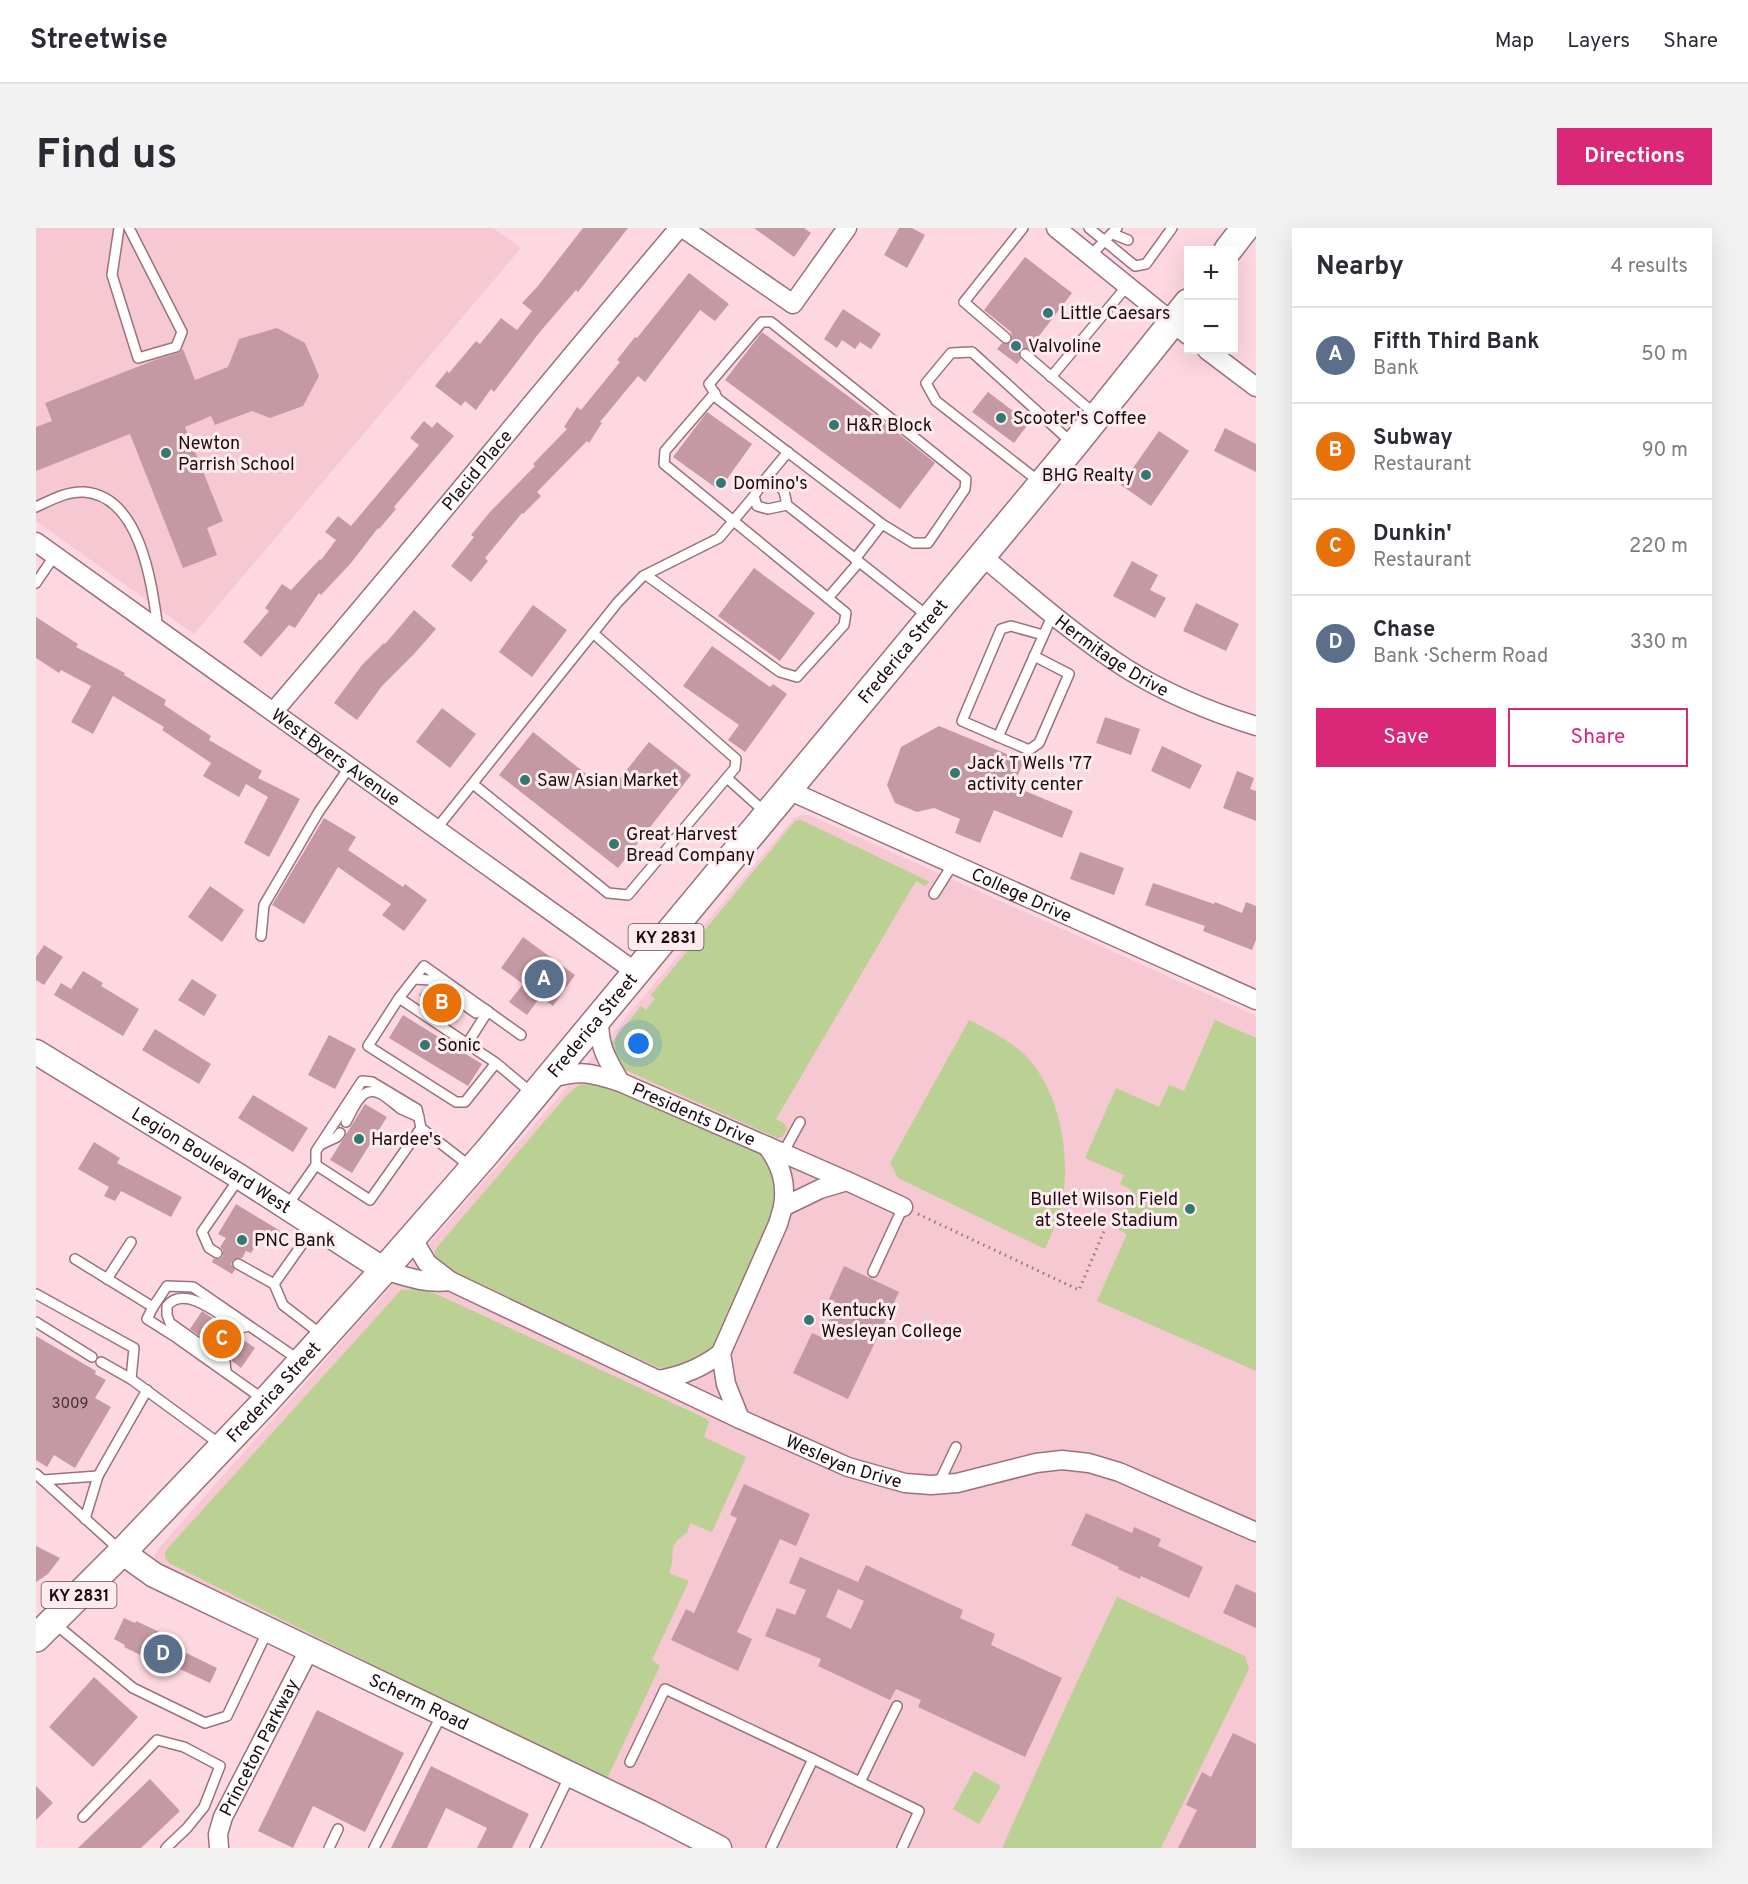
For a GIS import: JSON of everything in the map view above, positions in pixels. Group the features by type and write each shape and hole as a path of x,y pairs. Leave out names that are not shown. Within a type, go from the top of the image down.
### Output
{"main road":[{"path":"1231,246 1245,228"},
{"name":"Frederica Street","path":"44,1629 122,1552 266,1401 473,1168 1098,416 1183,320"}],"street":[{"path":"681,228 793,304 847,228"},
{"name":"Placid Place","path":"274,711 557,372 681,228"},
{"path":"1056,228 1127,286 1183,320"},
{"path":"1212,354 1256,387"},
{"name":"West Byers Avenue","path":"36,542 637,973"},
{"name":"Hermitage Drive","path":"982,556 1078,635 1126,668 1178,696 1256,726"},
{"name":"College Drive","path":"788,790 1256,1000"},
{"name":"Presidents Drive","path":"598,1019 602,1050 620,1082"},
{"name":"Legion Boulevard West","path":"36,1052 240,1177 384,1270"},
{"name":"Presidents Drive","path":"541,1087 563,1075 589,1072 620,1082 903,1207"},
{"name":"Presidents Drive","path":"721,1353 778,1224 783,1207 785,1193 783,1174 775,1149"},
{"path":"783,1207 820,1189 847,1181"},
{"name":"Wesleyan Drive","path":"412,1238 427,1263 450,1281 740,1419 848,1467 905,1483 938,1485 957,1483 1036,1463 1062,1460 1089,1463 1119,1472 1256,1532"},
{"name":"Wesleyan Drive","path":"384,1270 418,1281 434,1283 450,1281"},
{"path":"658,1380 695,1370 721,1353 726,1384 740,1419"},
{"name":"Scherm Road","path":"122,1552 154,1575 719,1848"},
{"name":"Princeton Parkway","path":"219,1848 218,1834 224,1817 309,1650"}],"lane":[{"path":"119,228 112,275 138,358 176,346 182,332 129,228"},
{"path":"1006,338 964,302 1023,228"},
{"path":"1089,228 1135,266 1146,264 1150,249 1166,231"},
{"path":"1090,256 1115,231 1128,240"},
{"path":"1051,377 1127,286"},
{"path":"762,322 771,322 966,479 965,489 928,543 913,543 882,524 718,399 715,393 709,384 762,322"},
{"path":"1042,483 936,401 926,383 945,360 951,353 972,352 1074,445"},
{"path":"1025,354 1098,416"},
{"path":"646,575 780,672 797,678 844,625 846,613 732,522 664,464 665,452 715,393"},
{"path":"437,828 618,603 646,575 719,538 788,452"},
{"path":"763,482 776,483 784,491 787,505 930,618"},
{"path":"36,507 52,499 78,493 95,494 114,504 129,522 145,559 158,629"},
{"path":"754,496 757,506 768,509 787,505"},
{"path":"828,598 882,524"},
{"path":"36,583 54,555"},
{"path":"998,736 1053,614"},
{"path":"1034,656 1069,674 1039,743 1029,750 962,721 1001,629 1011,626 1043,635"},
{"path":"472,784 608,893 628,895 727,778 735,768 736,759 593,633"},
{"path":"261,936 264,905 318,813 350,766"},
{"path":"727,778 768,814"},
{"path":"934,894 953,864"},
{"path":"496,1063 465,1102 456,1102 368,1046 399,998 424,966 521,1035"},
{"path":"399,998 496,1063 541,1087"},
{"path":"467,1044 486,1010"},
{"path":"286,1207 316,1165 316,1151 362,1081 372,1082 417,1109 421,1128 473,1168"},
{"path":"346,1122 358,1101 365,1093 373,1091 418,1117"},
{"path":"775,1149 800,1122"},
{"path":"316,1165 370,1200 421,1128"},
{"path":"320,1145 338,1137 340,1133"},
{"path":"217,1253 209,1248 202,1232 240,1177"},
{"path":"873,1272 903,1207"},
{"path":"274,1284 315,1225"},
{"path":"107,1279 131,1242"},
{"path":"75,1260 153,1307"},
{"path":"238,1264 274,1284 283,1305 324,1336"},
{"path":"266,1401 147,1319 167,1286 193,1287 301,1361"},
{"path":"36,1294 134,1348 131,1379"},
{"path":"226,1372 225,1362 170,1323 166,1315 167,1306 180,1297 195,1300 240,1328 249,1326"},
{"path":"36,1322 92,1357"},
{"path":"101,1362 147,1390 223,1446"},
{"path":"86,1519 98,1476 147,1390"},
{"path":"938,1485 956,1447"},
{"path":"39,1477 98,1476"},
{"path":"39,1477 122,1552"},
{"path":"44,1629 133,1688 206,1723 227,1716 268,1630"},
{"path":"630,1762 665,1689 919,1811 902,1848"},
{"path":"860,1782 897,1706"},
{"path":"374,1848 442,1714"},
{"path":"83,1817 157,1740 184,1747 220,1766 204,1807 187,1828 166,1848"},
{"path":"771,1848 813,1759"},
{"path":"535,1848 570,1775"},
{"path":"329,1848 338,1829"}],"path":[{"path":"903,1207 1079,1290 1104,1231"}],"shaded area":[{"path":"36,228 493,228 521,248 194,634 36,521"},
{"name":"Kentucky Wesleyan College","path":"809,815 1256,1016 1256,1848 732,1848 155,1563 158,1549 564,1091 794,818"}],"green space":[{"path":"801,820 930,882 925,886 916,881 776,1119 785,1124 787,1129 782,1137 777,1138 621,1068 609,1046 641,1006 646,1010 655,999 651,995 795,821"},
{"path":"969,1020 1007,1041 1027,1057 1048,1088 1055,1106 1064,1145 1064,1183 1059,1214 1045,1249 898,1178 890,1163"},
{"name":"Bullet Wilson Field at Steele Stadium","path":"1215,1020 1256,1038 1256,1371 1097,1301 1127,1234 1115,1228 1132,1190 1120,1184 1124,1175 1085,1158 1116,1088 1159,1107 1169,1085 1184,1091"},
{"path":"600,1081 759,1153 767,1163 774,1180 779,1199 716,1347 696,1360 681,1366 658,1367 452,1275 435,1259 434,1255 438,1246 567,1095 579,1085"},
{"path":"420,1289 434,1293 705,1418 709,1422 704,1437 746,1457 712,1532 690,1523 687,1533 676,1542 669,1573 689,1581 652,1660 660,1666 606,1781 171,1564 165,1558 165,1552 170,1546 401,1290"},
{"path":"1117,1597 1245,1656 1249,1669 1161,1848 1002,1848 1065,1708"},
{"path":"974,1771 1001,1786 979,1824 953,1809"}],"building":[{"path":"583,228 628,228 578,292 576,290 539,333 494,392 491,389 476,410 465,401 461,406 435,386 476,341 480,344 501,318 517,330 532,311 522,303"},
{"path":"754,228 804,228 811,233 794,257"},
{"path":"899,228 912,228 925,235 907,268 884,255"},
{"path":"1025,257 1072,293 1029,349 1020,350 1021,359 1017,364 997,349 1002,343 1011,342 1011,332 984,310"},
{"path":"689,273 729,304 715,321 700,310 645,382 638,376 600,422 602,423 589,443 587,441 537,492 541,496 522,513 485,558 488,561 471,582 451,566 474,537 471,535 567,429 564,427 577,407 581,410 620,362 617,360 635,337 637,338"},
{"path":"843,309 881,334 871,349 860,342 855,349 842,340 837,348 824,339"},
{"name":"Newton Parrish School","path":"277,328 305,343 319,376 303,406 270,418 252,411 215,425 211,416 185,427 223,521 207,528 217,555 183,568 130,434 36,471 36,427 52,421 45,403 178,353 183,349 195,380 228,367 239,339"},
{"path":"762,332 935,463 900,509 725,380"},
{"name":"Scooter's Coffee","path":"988,392 1029,423 1014,443 972,412"},
{"path":"707,412 752,444 719,490 673,457"},
{"path":"424,421 432,428 437,422 454,436 394,507 396,509 351,563 321,595 319,593 295,628 289,625 261,657 243,642 269,611 265,608 282,584 291,590 321,560 336,540 325,532 338,516 351,526 419,445 410,438"},
{"path":"1225,428 1256,444 1256,472 1214,451"},
{"path":"1159,431 1189,451 1151,506 1121,485"},
{"path":"1132,561 1158,575 1150,590 1166,598 1155,618 1113,596"},
{"path":"754,568 815,613 780,661 718,616"},
{"path":"1196,603 1239,624 1226,651 1183,631"},
{"path":"533,605 567,630 532,677 499,652"},
{"path":"414,610 436,629 382,686 357,720 334,703 362,665 385,644"},
{"path":"36,617 78,644 76,647 125,673 124,675 166,700 164,705 211,736 209,740 262,771 258,778 300,799 269,857 244,843 268,797 246,784 239,797 203,776 211,763 162,730 164,727 113,696 93,734 71,722 91,686 61,670 59,673 36,658"},
{"path":"712,646 770,687 773,684 787,694 745,752 728,740 739,725 683,686"},
{"path":"442,708 476,734 450,768 416,742"},
{"path":"1105,717 1140,729 1131,755 1096,743"},
{"name":"Jack T Wells '77 activity center","path":"939,726 1024,761 1013,786 1073,811 1062,838 994,810 980,843 955,833 960,819 934,808 917,812 895,803 887,785 901,747"},
{"path":"533,732 609,792 649,742 691,775 618,868 499,775"},
{"path":"1162,746 1202,765 1190,789 1151,771"},
{"path":"1237,771 1254,778 1250,789 1256,791 1256,821 1223,808"},
{"path":"324,818 356,837 348,850 403,887 405,884 427,900 404,931 382,915 391,904 338,867 304,924 272,905"},
{"path":"1080,852 1124,868 1114,895 1070,879"},
{"path":"1153,883 1242,913 1246,902 1256,906 1256,940 1252,950 1203,931 1205,926 1145,905"},
{"path":"210,886 244,910 222,942 188,917"},
{"path":"523,937 575,975 553,1006 540,997 527,1015 509,1002 523,984 501,968"},
{"path":"44,945 63,957 44,985 36,980 36,957"},
{"path":"83,971 103,983 101,986 139,1009 123,1036 54,995 61,983 71,989"},
{"path":"192,979 217,995 204,1016 178,1000"},
{"path":"426,987 463,1012 455,1022 419,995"},
{"name":"Sonic","path":"403,1015 482,1064 468,1086 389,1038"},
{"path":"155,1029 211,1064 199,1084 142,1050"},
{"path":"329,1035 356,1049 335,1089 308,1075"},
{"path":"253,1095 308,1128 293,1152 238,1118"},
{"name":"Hardee's","path":"365,1104 387,1117 352,1173 330,1160"},
{"path":"94,1142 120,1158 117,1163 182,1197 171,1217 121,1191 115,1201 104,1196 109,1187 78,1169"},
{"name":"PNC Bank","path":"236,1204 282,1232 275,1243 262,1235 251,1253 246,1251 242,1258 234,1259 231,1264 235,1270 232,1274 212,1262 213,1259 220,1259 223,1256 223,1250 220,1247 226,1238 218,1234"},
{"path":"844,1266 899,1292 848,1399 793,1373 812,1333 821,1337 837,1303 829,1299"},
{"path":"202,1311 255,1348 241,1368 229,1356 190,1329"},
{"path":"36,1336 96,1371 95,1374 106,1380 95,1398 111,1407 75,1468 54,1455 47,1467 36,1460"},
{"path":"744,1484 810,1514 796,1546 780,1539 737,1632 752,1639 738,1671 671,1640 686,1609 694,1613 737,1518 730,1515"},
{"path":"1086,1513 1132,1533 1134,1527 1161,1539 1158,1546 1203,1567 1189,1598 1141,1576 1140,1579 1071,1545"},
{"path":"36,1546 60,1558 48,1574 36,1582"},
{"path":"800,1557 858,1582 866,1565 963,1610 960,1618 995,1634 991,1645 1062,1678 1025,1757 918,1707 921,1700 896,1689 890,1700 818,1666 821,1659 765,1636 777,1608 795,1615 806,1590 789,1583","holes":["838,1589 864,1601 851,1629 826,1617"]},
{"path":"1236,1584 1256,1593 1256,1628 1223,1613"},
{"path":"124,1618 168,1636 166,1640 177,1645 176,1648 217,1668 210,1683 169,1664 168,1666 156,1660 155,1662 124,1647 125,1645 114,1639"},
{"path":"94,1677 138,1717 93,1767 49,1727"},
{"path":"317,1710 404,1753 365,1832 313,1806 293,1848 258,1831"},
{"path":"1233,1733 1256,1744 1256,1848 1178,1848 1197,1810 1186,1805 1202,1772 1211,1777"},
{"path":"431,1766 529,1814 512,1848 477,1848 487,1828 446,1808 427,1848 391,1848"},
{"path":"150,1779 180,1811 141,1848 78,1848"},
{"path":"36,1786 53,1803 36,1820"}],"place":[{"name":"Little Caesars","path":"1048,313"},
{"name":"Valvoline","path":"1016,346"},
{"name":"Scooter's Coffee","path":"1001,418"},
{"name":"H&R Block","path":"834,425"},
{"name":"Newton Parrish School","path":"166,453"},
{"name":"BHG Realty","path":"1146,475"},
{"name":"Domino's","path":"721,483"},
{"name":"Jack T Wells '77 activity center","path":"955,773"},
{"name":"Saw Asian Market","path":"525,780"},
{"name":"Great Harvest Bread Company","path":"614,844"},
{"name":"Fifth Third Bank","path":"544,979"},
{"name":"Subway","path":"442,1003"},
{"name":"Sonic","path":"425,1045"},
{"name":"Hardee's","path":"359,1139"},
{"name":"Bullet Wilson Field at Steele Stadium","path":"1190,1209"},
{"name":"PNC Bank","path":"242,1240"},
{"name":"Kentucky Wesleyan College","path":"809,1320"},
{"name":"Dunkin'","path":"222,1339"},
{"name":"Chase","path":"163,1654"}]}
